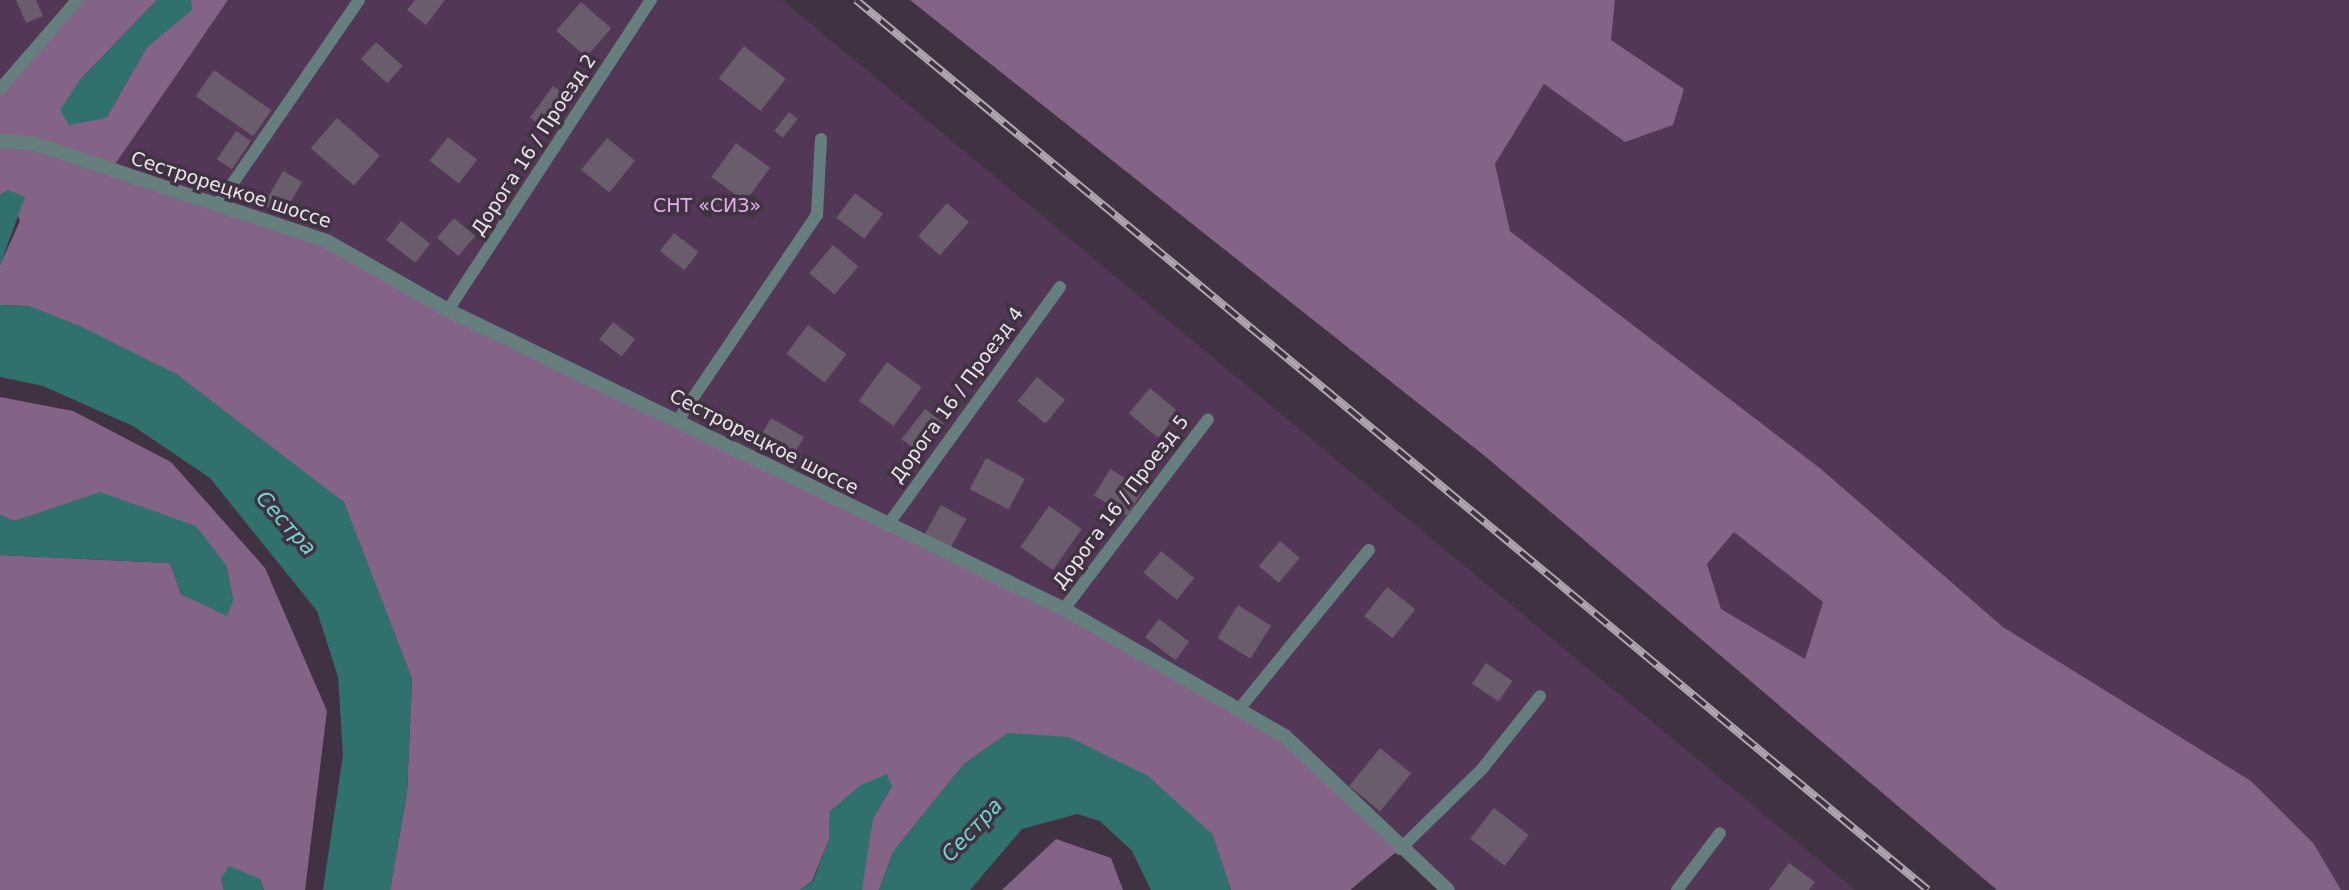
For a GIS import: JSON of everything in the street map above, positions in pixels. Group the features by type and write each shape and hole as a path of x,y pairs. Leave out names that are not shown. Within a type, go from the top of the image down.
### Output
{"street":[{"name":"Сестрорецкое шоссе","path":"0,141 32,143 327,241 448,310 887,526 1064,609 1240,708 1337,780 1400,849 1448,890"}],"lane":[{"path":"0,89 77,0"},
{"path":"216,206 359,0"},
{"name":"Дорога 16 / Проезд 2","path":"448,310 651,0"},
{"path":"678,421 817,215 821,139"},
{"name":"Дорога 16 / Проезд 4","path":"887,526 1060,287"},
{"name":"Дорога 16 / Проезд 5","path":"1064,609 1208,419"},
{"path":"1240,708 1368,550"},
{"path":"1400,849 1482,769 1540,696"},
{"path":"1677,890 1720,833"}],"green space":[{"path":"0,0 77,0 0,89"},
{"name":"СНТ «СИЗ»","path":"228,0 782,0 1855,890 1448,890 1400,849 110,170"},
{"path":"1615,0 2349,0 2349,890 2341,890 2314,844 2251,781 2003,627 1821,469 1510,231 1495,164 1544,84 1625,142 1684,89 1611,40"},
{"path":"1734,531 1823,602 1805,660 1721,609 1707,564"}],"shaded area":[{"path":"77,0 157,0 79,81 106,118 147,47 191,10 191,0 228,0 111,170 327,241 430,300 1077,616 1285,736 1400,849 1350,890 1231,890 1212,834 1008,733 964,764 893,852 879,890 862,890 864,866 873,818 892,786 830,811 829,840 812,881 800,890 390,890 407,792 412,679 344,503 176,374 29,306 0,305 0,265 20,221 8,190 0,195 0,89"},
{"path":"910,0 1615,0 1611,40 1684,89 1673,125 1625,142 1544,84 1495,164 1510,231 1821,469 2003,627 2251,781 2314,844 2341,890 1997,890 1486,457","holes":["1734,532 1823,602 1805,659 1721,609 1707,564"]},
{"path":"0,397 73,411 171,462 265,568 327,711 305,890 264,890 260,879 221,878 224,890 0,890 0,555 170,563 181,594 226,615 233,600 226,565 43,513 13,521 0,515"},
{"path":"1056,839 1111,858 1123,890 1002,890"}],"water":[{"path":"157,0 191,0 192,10 147,47 106,118 69,125 60,110 79,81"},
{"path":"8,190 25,197 0,265 0,195"},
{"name":"Сестра","path":"0,305 29,306 80,326 176,374 344,502 412,679 407,792 390,890 323,890 343,755 338,677 317,611 210,478 133,426 43,386 0,377"},
{"path":"100,492 196,526 226,565 233,600 227,616 181,594 170,563 0,555 0,515 14,521"},
{"name":"Сестра","path":"1008,733 1069,737 1148,776 1212,834 1231,890 1151,890 1132,851 1100,821 1077,814 1022,829 970,890 879,890 893,852 964,764"},
{"path":"887,774 892,786 873,818 862,890 800,890 813,881 829,840 830,811 861,785"},
{"path":"229,866 260,879 264,890 224,890 221,878"}],"building":[{"path":"16,0 36,0 43,16 26,23"},
{"path":"415,0 445,0 426,25 407,10"},
{"path":"581,2 611,28 586,57 556,31"},
{"path":"376,42 403,66 387,83 361,59"},
{"path":"744,46 786,79 761,111 719,78"},
{"path":"214,70 271,110 253,136 196,96"},
{"path":"553,86 572,100 549,132 530,118"},
{"path":"789,112 798,119 783,138 774,131"},
{"path":"337,118 380,155 354,186 311,148"},
{"path":"236,131 251,141 232,169 217,159"},
{"path":"448,137 477,160 459,183 430,161"},
{"path":"607,138 635,161 609,193 581,170"},
{"path":"736,143 770,168 745,202 711,177"},
{"path":"283,171 302,182 283,216 264,205"},
{"path":"855,193 883,214 864,239 836,218"},
{"path":"947,203 969,222 940,255 918,236"},
{"path":"454,218 475,236 458,256 437,238"},
{"path":"401,221 430,244 415,263 386,240"},
{"path":"674,233 698,252 684,270 660,251"},
{"path":"833,245 858,266 834,295 809,273"},
{"path":"613,322 635,339 622,357 599,339"},
{"path":"808,325 846,354 825,383 786,354"},
{"path":"887,362 922,387 894,426 859,401"},
{"path":"1037,377 1065,400 1045,424 1017,401"},
{"path":"1150,388 1179,412 1158,438 1129,413"},
{"path":"925,409 944,424 921,454 902,439"},
{"path":"771,418 804,437 791,460 758,441"},
{"path":"986,458 1025,479 1008,510 970,489"},
{"path":"1110,469 1143,489 1127,516 1094,496"},
{"path":"941,505 966,519 949,551 924,536"},
{"path":"1049,506 1082,529 1053,570 1020,547"},
{"path":"1280,541 1300,558 1279,583 1259,566"},
{"path":"1161,551 1194,578 1177,600 1143,573"},
{"path":"1387,587 1415,609 1393,638 1364,616"},
{"path":"1238,605 1271,626 1250,659 1217,638"},
{"path":"1159,619 1189,642 1176,660 1145,637"},
{"path":"1486,663 1513,681 1499,702 1472,684"},
{"path":"1380,748 1411,773 1380,811 1349,786"},
{"path":"1494,808 1529,835 1505,866 1470,839"},
{"path":"1789,863 1815,882 1809,890 1769,890"}],"railway":[{"path":"856,0 1928,890"}]}
